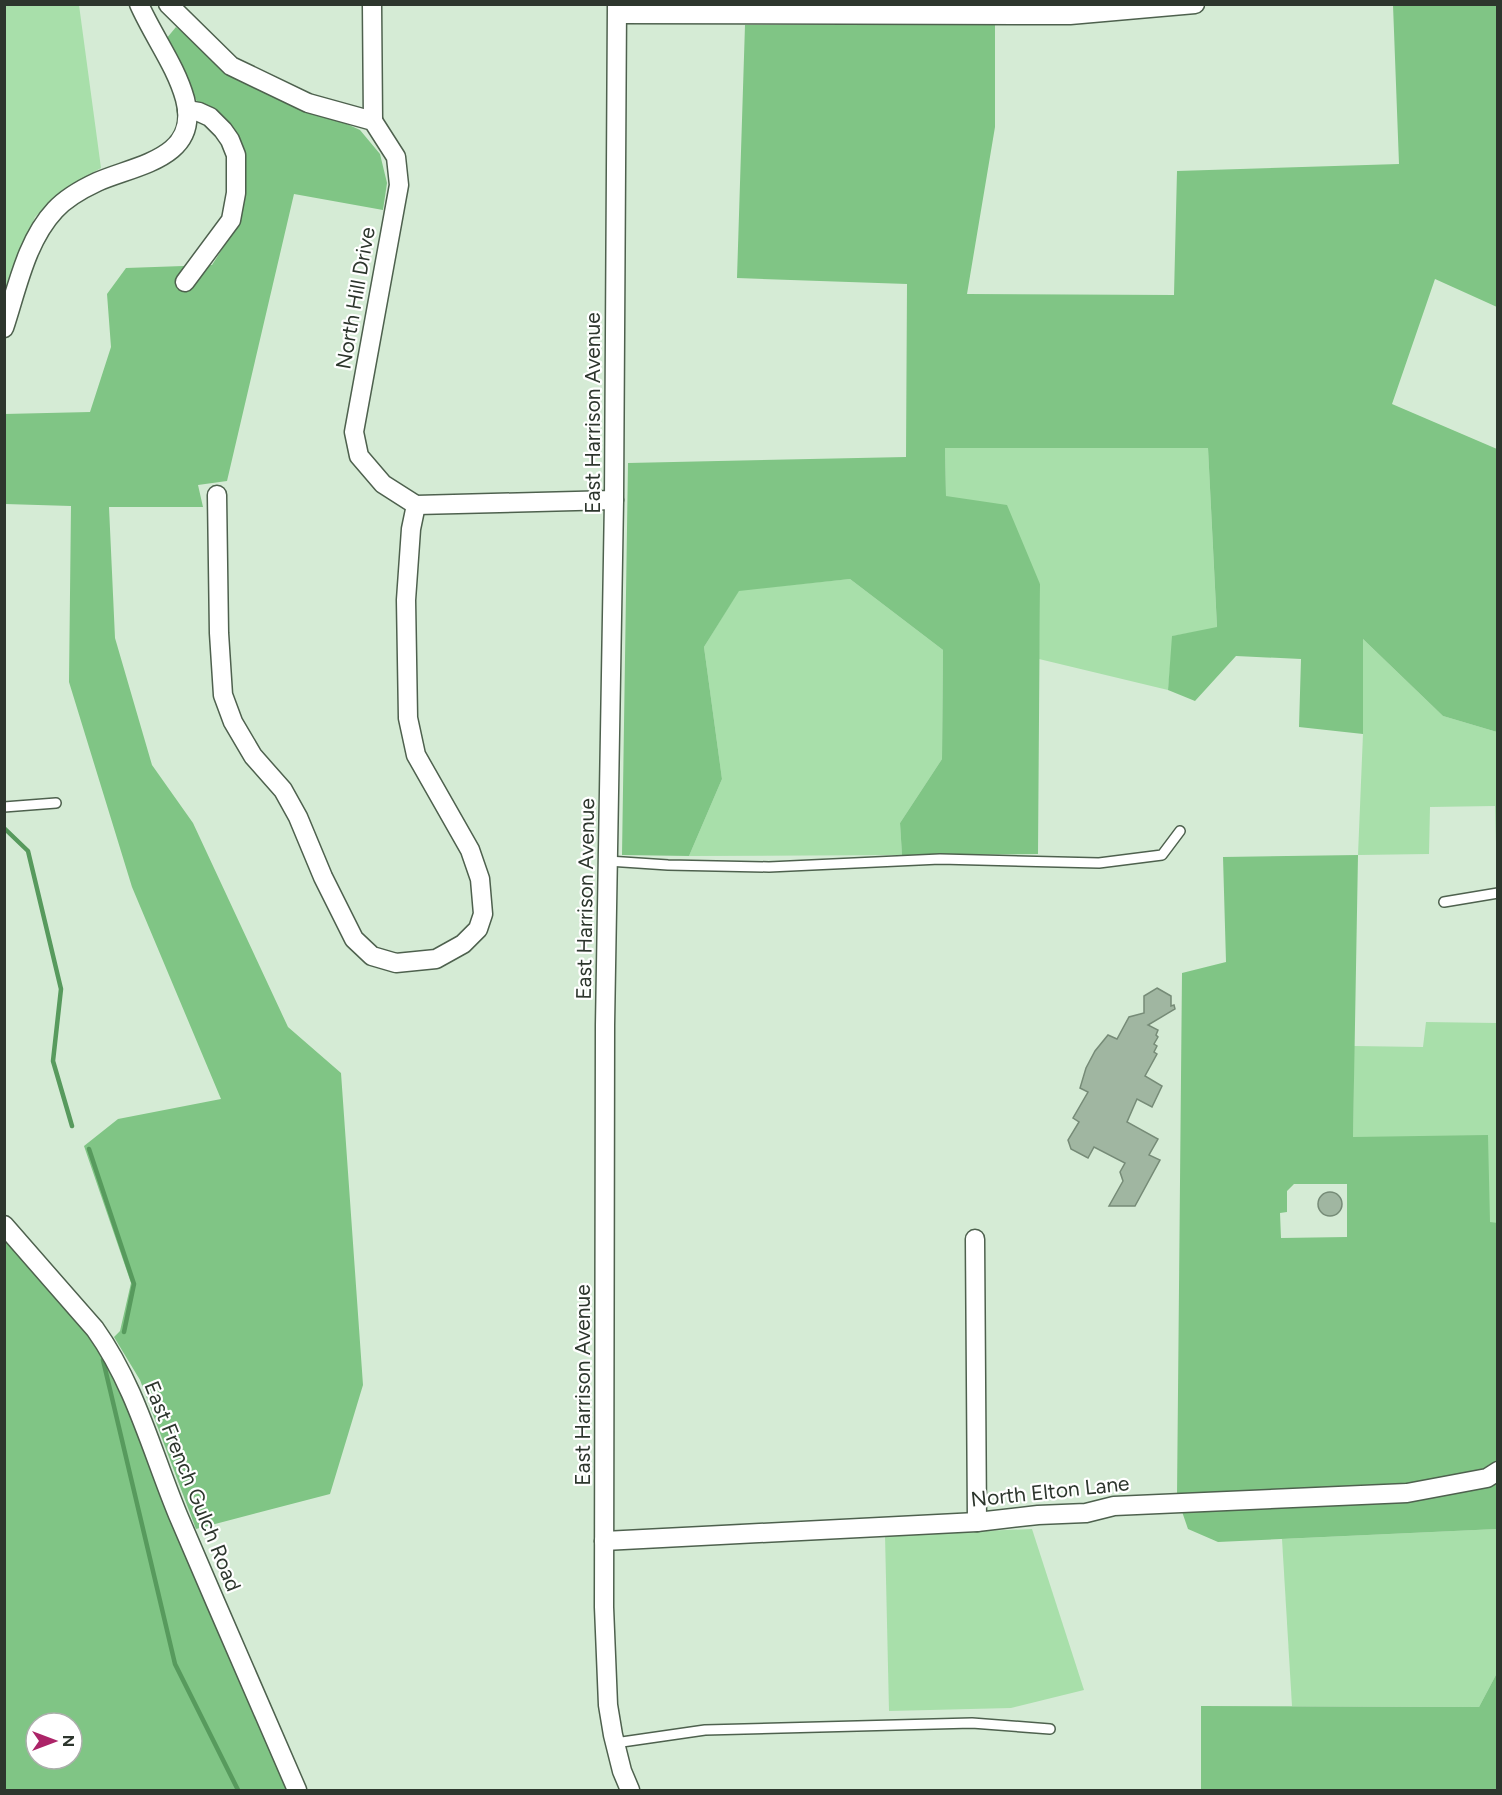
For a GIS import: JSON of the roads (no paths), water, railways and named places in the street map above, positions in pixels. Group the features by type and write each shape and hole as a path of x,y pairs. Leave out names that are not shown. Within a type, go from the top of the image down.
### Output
{"street":[{"path":"4,328 35,240 55,210 75,194 97,182 161,158 184,136 187,110 179,82 139,4"},
{"path":"168,4 231,66 308,103 373,121 372,4"},
{"path":"617,9 1070,15 1092,9 1195,4"},
{"name":"East Harrison Avenue","path":"617,9 614,500 605,1025 604,1541 608,1705 622,1771 630,1791"},
{"path":"185,282 231,220 236,193 236,154 230,140 210,117 187,110"},
{"name":"North Hill Drive","path":"373,121 396,157 399,185 354,432 359,456 383,484 416,505"},
{"path":"217,495 219,633 223,695 233,722 253,756 283,790 298,817 323,877 354,939 372,956 396,963 436,959 463,944 478,929 483,914 480,879 470,850 416,755 408,718 406,600 411,529 416,505 614,500"},
{"name":"East French Gulch Road","path":"4,1225 95,1329 126,1380 177,1514 297,1791"},
{"path":"975,1239 976,1522"},
{"name":"North Elton Lane","path":"604,1541 976,1522 1038,1515 1086,1513 1114,1506 1407,1493 1487,1478 1497,1471"}],"lane":[{"path":"4,807 56,802"},
{"path":"608,861 769,867 940,859 1099,863 1162,855 1180,831"},
{"path":"1444,902 1497,893"},
{"path":"615,1743 705,1730 972,1723 1050,1729"}],"waterway":[{"path":"4,828 28,851 61,989 53,1061 72,1126"},
{"path":"89,1149 134,1284 124,1332"},
{"path":"103,1360 175,1664 238,1790"}]}
